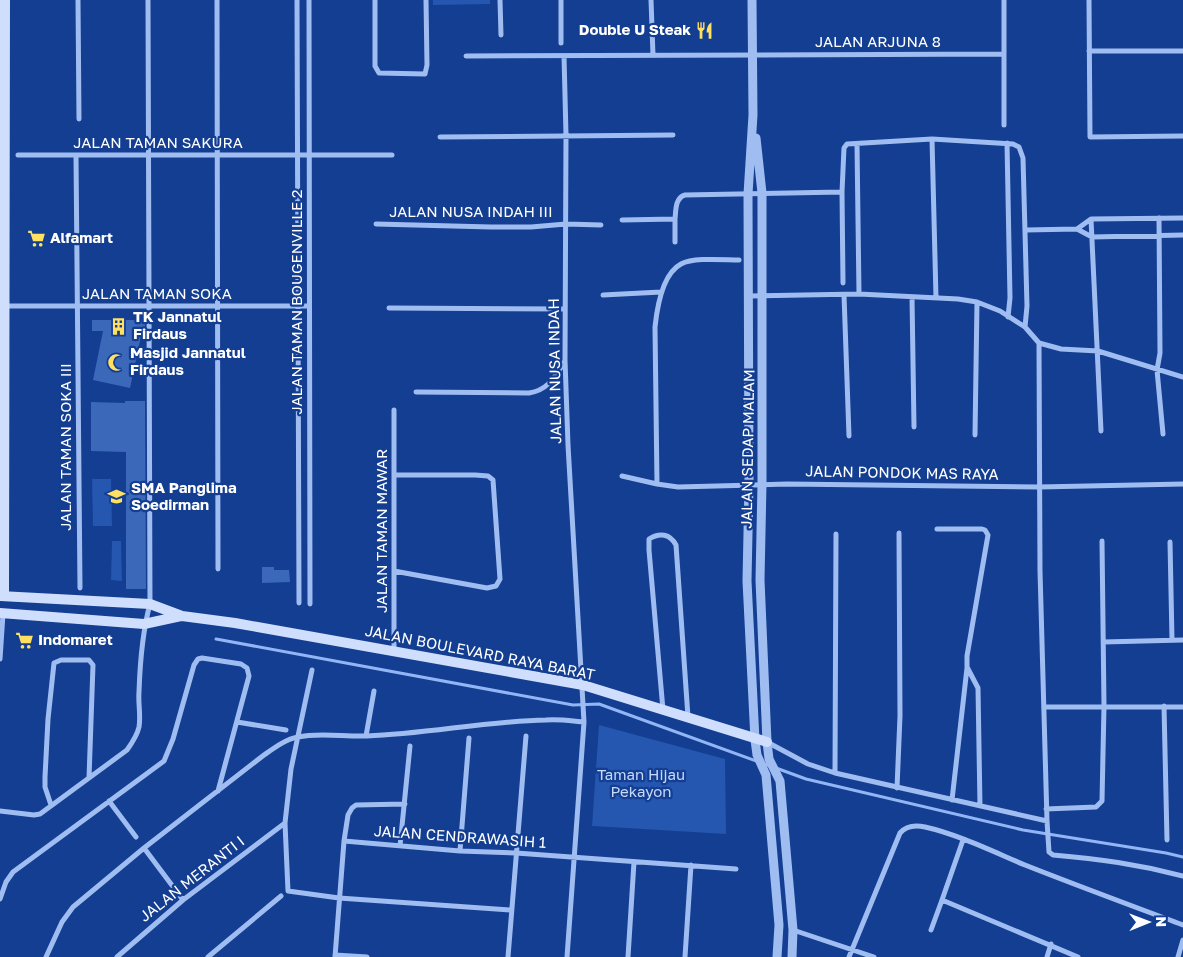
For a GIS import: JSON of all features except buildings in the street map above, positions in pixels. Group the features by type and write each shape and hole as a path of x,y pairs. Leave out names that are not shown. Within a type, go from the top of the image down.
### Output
{"main road":[{"path":"5,0 2,154 2,596 150,604 182,616"},
{"path":"2,613 144,624 182,616"},
{"name":"JALAN BOULEVARD RAYA BARAT","path":"182,616 235,623 394,652 583,690 663,710 755,740 767,742"}],"street":[{"path":"78,0 79,119"},
{"path":"0,811 40,814 127,750 135,739 139,726 139,693 144,624 150,604 148,0"},
{"path":"217,0 218,568"},
{"name":"JALAN TAMAN BOUGENVILLE 2","path":"297,0 299,603"},
{"name":"JALAN TAMAN BOUGENVILLE 2","path":"309,0 310,604"},
{"path":"375,0 375,66 379,73 425,74 427,65 426,0"},
{"path":"500,0 501,35"},
{"path":"561,0 561,43"},
{"path":"651,0 653,56"},
{"name":"JALAN SEDAP MALAM","path":"752,0 753,115 748,194 749,485 746,581 755,740 758,755 766,775 779,925 777,957"},
{"path":"1004,0 1004,125"},
{"path":"1089,0 1090,137 1183,136"},
{"path":"1089,51 1183,51"},
{"name":"JALAN ARJUNA 8","path":"466,56 1004,54"},
{"name":"JALAN NUSA INDAH","path":"564,56 566,360 569,454 584,712 567,957"},
{"name":"JALAN SEDAP MALAM","path":"753,115 762,193 763,296 760,580 767,742 769,760 780,782 793,930"},
{"path":"440,137 673,135"},
{"path":"932,139 936,298"},
{"path":"844,283 842,192 844,148 847,144 932,139 1007,143 1018,146 1022,154 1026,230 1027,306 1025,327"},
{"path":"1007,143 1008,316"},
{"path":"857,144 859,294"},
{"name":"JALAN TAMAN SAKURA","path":"18,155 309,156 392,154"},
{"name":"JALAN TAMAN SOKA III","path":"76,156 80,588"},
{"path":"675,242 674,219 677,201 680,196 842,192"},
{"path":"1077,229 1091,218 1183,218"},
{"path":"1091,218 1102,431"},
{"path":"1159,218 1160,353 1157,370 1164,434"},
{"path":"622,220 674,219"},
{"name":"JALAN NUSA INDAH III","path":"376,224 531,227 566,224 601,225"},
{"path":"1026,230 1077,229 1092,237 1183,235"},
{"path":"657,484 655,327 661,292 672,272 681,264 692,261 739,260"},
{"path":"603,296 661,292"},
{"path":"749,296 859,294 958,299 977,302 1008,316 1025,327 1039,343 1061,349 1098,351 1183,377"},
{"path":"844,295 849,436"},
{"path":"912,297 914,427"},
{"path":"975,435 977,302"},
{"name":"JALAN TAMAN SOKA","path":"2,306 309,306"},
{"path":"389,308 565,310"},
{"path":"1039,343 1039,486 1048,846 1051,855 1111,860 1183,876"},
{"path":"416,392 529,394 538,392 553,381 566,360"},
{"name":"JALAN TAMAN MAWAR","path":"394,410 394,652"},
{"path":"394,475 475,475 488,476 493,480 500,579 496,586 488,588 394,571"},
{"name":"JALAN PONDOK MAS RAYA","path":"622,476 678,487 762,484 1039,486 1183,484"},
{"path":"937,529 982,529 988,535 967,656 952,800"},
{"path":"897,788 900,716 899,533"},
{"path":"835,773 836,534"},
{"path":"663,710 649,550 649,539 655,535 665,535 672,538 676,545 688,718"},
{"path":"1046,809 1096,807 1102,801 1104,706 1102,541"},
{"path":"1170,542 1172,640"},
{"path":"0,659 2,613"},
{"path":"1103,642 1183,640"},
{"path":"0,899 6,882 13,872 164,761 173,739 194,664 198,659 206,658 241,664 247,668 249,676 218,792"},
{"path":"51,805 45,783 48,719 54,663 61,660 89,660 93,665 89,778"},
{"path":"967,667 978,688 980,806"},
{"path":"312,670 291,769 285,823 288,891 339,898 511,910"},
{"path":"366,736 374,690"},
{"path":"1164,706 1167,840"},
{"path":"1044,707 1183,706"},
{"path":"46,957 62,922 73,907 144,848 276,746 297,737 366,736 427,732 468,726 547,719 584,722"},
{"path":"237,722 286,730"},
{"path":"508,957 526,736"},
{"path":"460,851 469,738"},
{"path":"767,742 808,764 835,773 1046,821"},
{"path":"400,846 410,746"},
{"path":"109,801 136,837"},
{"path":"367,957 335,956 344,841 348,815 355,805 405,804"},
{"name":"JALAN MERANTI I","path":"117,957 183,900 285,823"},
{"path":"849,957 902,831 908,827 919,826 963,840 1183,925"},
{"path":"931,930 963,840"},
{"name":"JALAN CENDRAWASIH 1","path":"344,841 460,851 516,853 736,869"},
{"path":"144,848 183,900"},
{"path":"628,957 634,862"},
{"path":"685,957 691,865"},
{"path":"208,957 281,896"},
{"path":"942,900 1051,944 1078,957"},
{"path":"792,957 793,930 852,948 874,957"},
{"path":"1178,957 1183,940"},
{"path":"1047,957 1051,944"}],"green space":[{"path":"433,0 490,0 490,4 433,5"},
{"path":"92,479 111,479 112,526 93,526"},
{"path":"112,541 121,541 122,581 111,580"},
{"name":"Taman Hijau Pekayon","path":"599,725 725,759 726,834 592,826"}],"waterway":[{"path":"216,639 573,705 599,704 770,766"},
{"path":"776,768 806,779 1023,830 1183,857"}],"place":[{"name":"Double U Steak","path":"705,30"},
{"name":"Alfamart","path":"36,238"},
{"name":"TK Jannatul Firdaus","path":"119,326"},
{"name":"Masjid Jannatul Firdaus","path":"116,362"},
{"name":"SMA Panglima Soedirman","path":"117,497"},
{"name":"Indomaret","path":"24,640"}]}
